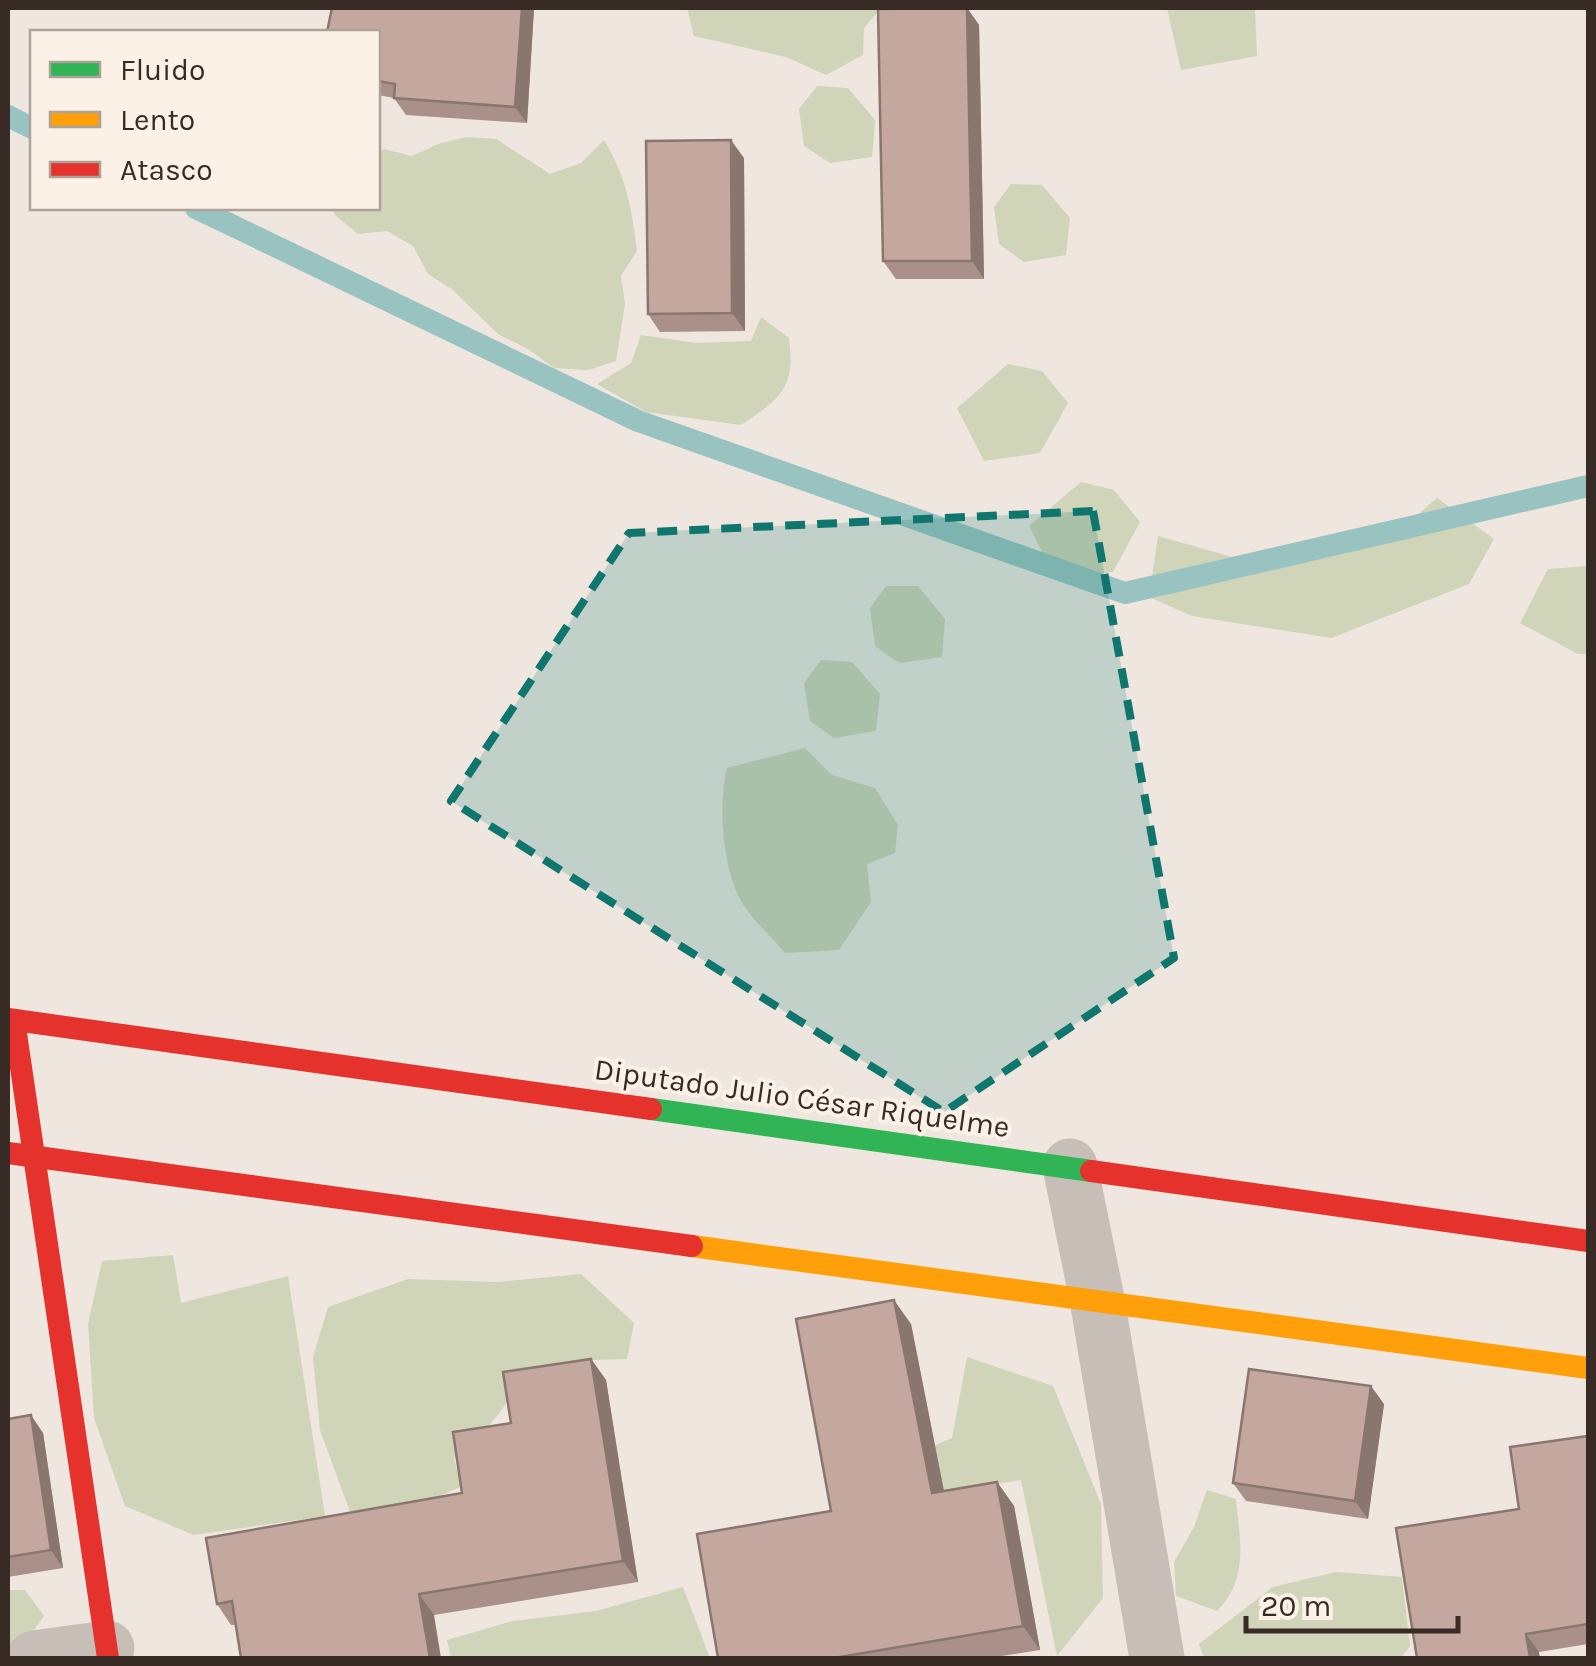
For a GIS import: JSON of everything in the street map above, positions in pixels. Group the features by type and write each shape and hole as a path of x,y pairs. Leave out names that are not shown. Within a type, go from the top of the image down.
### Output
{"street":[{"path":"11,1019 108,1653 34,1658"},
{"name":"Diputado Julio César Riquelme","path":"11,1019 1588,1241"},
{"path":"8,1153 1588,1368"},
{"path":"1070,1166 1097,1299 1158,1658"}],"highlighted area":[{"path":"1093,511 1174,958 944,1112 451,801 629,533"}],"green space":[{"path":"687,8 881,8 864,28 863,55 826,75 786,57 694,36"},
{"path":"1167,8 1255,8 1257,56 1181,70"},
{"path":"817,86 848,88 875,120 872,157 830,163 804,146 799,109"},
{"path":"466,137 496,139 550,174 581,163 604,140 627,193 637,251 621,276 625,304 616,361 588,370 554,368 498,334 453,290 428,274 413,246 387,231 358,234 336,216 333,210 380,210 380,151 412,156"},
{"path":"1011,184 1042,185 1070,218 1066,255 1024,262 999,244 994,207"},
{"path":"761,317 789,338 790,369 775,399 741,425 646,412 597,384 631,363 641,335 696,343 751,341"},
{"path":"1008,364 1042,371 1068,403 1040,453 984,461 957,408"},
{"path":"1081,482 1114,490 1140,522 1113,572 1056,579 1029,526"},
{"path":"1437,498 1494,539 1469,584 1331,638 1192,616 1149,597 1158,536 1257,564 1330,557 1389,539"},
{"path":"1588,566 1588,654 1578,654 1520,623 1548,569"},
{"path":"886,586 918,586 945,619 942,657 899,663 875,646 870,608"},
{"path":"821,660 852,662 880,694 876,731 834,738 810,721 804,683"},
{"path":"805,748 832,775 875,788 898,825 895,853 867,864 871,902 839,950 785,953 749,913 734,885 723,834 724,783 727,768"},
{"path":"173,1255 181,1303 288,1276 325,1516 194,1535 125,1506 94,1418 88,1324 102,1261"},
{"path":"581,1274 634,1323 627,1359 590,1360 525,1376 493,1420 454,1459 462,1486 396,1516 350,1512 320,1430 313,1357 328,1307 408,1279 498,1282"},
{"path":"967,1357 1053,1386 1101,1504 1103,1598 1057,1656 1021,1480 865,1505 859,1478 952,1438"},
{"path":"1207,1490 1236,1499 1239,1530 1238,1573 1217,1611 1176,1596 1174,1562 1194,1527"},
{"path":"1336,1572 1402,1577 1410,1646 1401,1658 1204,1658 1199,1644 1273,1587"},
{"path":"683,1587 710,1658 451,1658 447,1640 513,1621 596,1611"},
{"path":"8,1590 25,1590 44,1616 22,1646 8,1649"}],"building":[{"path":"332,8 522,8 515,107 394,98 395,84 380,81 380,30 327,30"},
{"path":"967,8 972,261 883,261 878,9"},
{"path":"731,140 732,313 648,314 646,141"},
{"path":"894,1300 932,1493 997,1482 1023,1626 834,1658 718,1658 697,1534 831,1511 796,1319"},
{"path":"591,1359 623,1561 419,1594 430,1658 241,1658 232,1601 217,1604 206,1538 462,1493 453,1432 511,1423 503,1372"},
{"path":"1249,1369 1371,1386 1355,1501 1233,1483"},
{"path":"31,1415 51,1550 8,1557 8,1419"},
{"path":"1588,1436 1588,1624 1526,1634 1530,1658 1417,1658 1396,1528 1519,1509 1510,1447"}],"waterway":[{"path":"8,116 30,127"},
{"path":"200,210 638,421 1125,593 1588,486"}],"traffic: fast":[{"path":"651,1109 1091,1171"}],"traffic: slow":[{"path":"692,1246 1588,1368"}],"traffic: jam":[{"path":"8,1019 651,1109"},
{"path":"14,1020 108,1658"},
{"path":"8,1153 692,1246"},
{"path":"1091,1171 1588,1241"}]}
